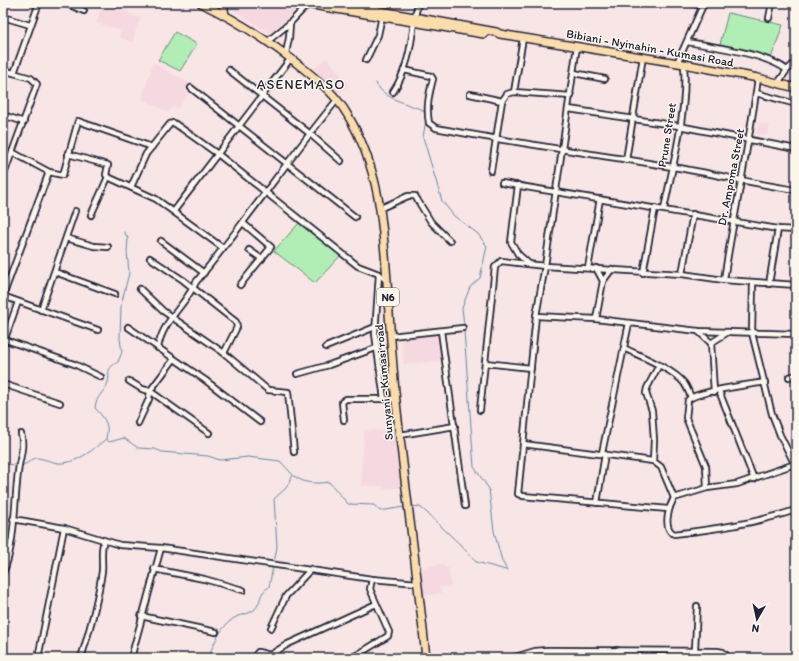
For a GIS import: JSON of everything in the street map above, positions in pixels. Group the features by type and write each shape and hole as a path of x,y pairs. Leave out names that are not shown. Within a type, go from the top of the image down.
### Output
{"main road":[{"name":"Sunyani - Kumasi road","path":"201,3 212,7 268,41 327,88 346,112 364,145 373,172 381,208 396,399 418,583"},
{"path":"212,7 220,3"},
{"path":"223,3 225,15"},
{"name":"Bibiani - Nyinahin - Kumasi Road","path":"337,3 415,19 496,32 500,34 680,63 758,78 796,88"},
{"name":"Bibiani - Nyinahin - Kumasi Road","path":"304,4 377,11"},
{"name":"N6","path":"418,583 426,658"}],"street":[{"path":"14,73 39,3"},
{"path":"65,3 84,11"},
{"path":"393,92 404,70 411,45 418,3"},
{"path":"680,63 703,4 691,3"},
{"path":"769,18 772,3"},
{"path":"268,41 290,23 304,4"},
{"path":"366,60 378,35 377,11"},
{"path":"3,17 30,25"},
{"path":"174,211 240,127 288,56 290,23"},
{"path":"514,92 523,38"},
{"path":"687,42 742,53 776,63 787,70 794,69 796,62"},
{"path":"577,46 557,192 536,316 518,494 523,496 668,510"},
{"path":"626,160 631,120 643,57"},
{"name":"Prune Street","path":"664,209 679,126 685,76 680,63"},
{"path":"3,70 31,78 36,84 24,122 3,177"},
{"path":"229,70 309,133 341,161"},
{"path":"404,70 431,76 433,79 427,106 429,123 431,126 496,139 672,167 742,179 755,184 796,190"},
{"path":"778,83 787,70"},
{"path":"574,73 605,79"},
{"name":"Dr. Ampoma Street","path":"724,280 733,221 749,139 758,78"},
{"path":"192,88 355,217"},
{"path":"491,171 502,101 507,94 514,92 571,96"},
{"path":"756,93 796,104"},
{"path":"470,94 502,101"},
{"path":"158,348 162,332 204,272 243,223 309,133 337,100"},
{"path":"569,109 631,120 679,126 796,149"},
{"path":"3,115 24,122"},
{"path":"12,152 49,172 63,175 78,121 152,147"},
{"path":"131,187 146,154 173,122 219,155 358,266 379,274 387,281"},
{"path":"68,154 108,165 106,175 108,177 91,215"},
{"path":"3,161 8,163"},
{"path":"49,172 3,296 12,297 18,302 98,330"},
{"path":"108,177 156,199 223,248"},
{"path":"502,183 778,229 796,230"},
{"path":"518,185 511,242 518,254 529,264"},
{"path":"381,208 408,196 415,196 431,222 450,241"},
{"path":"588,268 600,199"},
{"path":"643,273 655,208"},
{"path":"41,310 75,211"},
{"path":"682,274 693,214"},
{"path":"240,286 270,249 270,246 243,223"},
{"path":"769,284 778,229"},
{"path":"66,238 94,246 108,247"},
{"path":"161,240 204,272"},
{"path":"249,250 262,259"},
{"path":"150,258 194,288 237,323 224,352"},
{"path":"480,410 495,267 500,261 545,266 596,268 643,273 682,274 724,280 796,286"},
{"path":"596,268 603,281"},
{"path":"596,320 603,281 612,270"},
{"path":"55,272 115,294"},
{"path":"379,274 375,327 376,348 384,399"},
{"path":"753,283 752,333 775,421 795,465 737,484 707,488 674,498 668,510 668,528 670,532 674,534 733,527 767,520 796,510"},
{"path":"140,289 172,318 224,352 268,390 288,392 294,452"},
{"path":"18,302 4,341 74,364 101,377"},
{"path":"536,316 596,320 698,331 796,334"},
{"path":"597,503 604,454 628,323"},
{"path":"128,327 205,380 260,422"},
{"path":"326,347 375,327"},
{"path":"391,336 463,328"},
{"path":"441,331 465,506"},
{"path":"698,331 711,343 714,392"},
{"path":"711,343 729,332"},
{"path":"298,374 328,366 376,348"},
{"path":"624,348 659,365 683,382 691,397"},
{"path":"138,423 149,399 150,391 174,359"},
{"path":"486,363 531,368"},
{"path":"653,461 654,440 652,411 646,394 647,388 659,365"},
{"path":"789,377 796,376"},
{"path":"129,381 142,389 150,391 209,433"},
{"path":"707,488 706,466 686,418 688,400 691,397 765,382"},
{"path":"3,384 60,403"},
{"path":"719,391 754,479"},
{"path":"344,420 342,402 344,399 396,399"},
{"path":"400,435 454,426"},
{"path":"3,573 9,548 13,519 22,447 21,434"},
{"path":"523,444 653,461 662,467 674,498"},
{"path":"13,519 64,528 120,545 161,548 372,579 418,583"},
{"path":"38,658 64,528"},
{"path":"81,658 94,611 102,571 102,548 104,541"},
{"path":"131,658 141,616 161,548"},
{"path":"154,569 204,579 243,590"},
{"path":"271,628 286,596 311,569"},
{"path":"352,658 388,636 389,632 370,589 372,579"},
{"path":"253,658 258,652 274,656 288,644 376,604"},
{"path":"695,650 697,606"},
{"path":"141,616 216,632"},
{"path":"617,650 618,658"},
{"path":"512,658 535,651 695,650 723,652 729,658"}],"shaded area":[{"path":"228,3 294,3 308,5 276,37 232,9"},
{"path":"115,5 129,7 128,13 140,18 132,42 119,37 121,30 97,23 101,8 114,10"},
{"path":"327,58 349,85 336,94 314,68"},
{"path":"153,63 189,83 185,91 188,94 178,109 174,106 168,112 142,99"},
{"path":"759,123 770,125 767,135 756,133"},
{"path":"439,332 443,360 404,364 401,337"},
{"path":"364,430 398,431 404,487 383,489 383,486 361,486"},
{"path":"440,564 449,569 451,586 440,587 441,593 423,596 420,568"}],"green space":[{"path":"728,13 783,25 770,61 719,48"},
{"path":"175,32 197,44 180,71 158,60"},
{"path":"299,223 341,255 315,283 274,251"}],"waterway":[{"path":"376,83 379,88 390,97 423,110 426,115"},
{"path":"426,120 423,137 442,201 454,216 477,233 487,246 480,278 470,287 462,308 464,325"},
{"path":"124,232 128,238 127,251 129,273 121,305 120,339 122,352 118,362 109,370 107,385 98,398 95,408 107,425 106,438 109,442 124,438 138,448 155,449 162,452 208,456 220,460 248,457 280,461 293,475 286,488 274,499 277,547 274,563"},
{"path":"464,331 474,467 489,489 494,531 502,561 507,570"},
{"path":"21,465 38,458 57,463 69,462 86,454 106,439"},
{"path":"3,464 16,465"},
{"path":"294,476 302,481 310,483 329,482 348,504 374,505 380,511 404,507"},
{"path":"411,506 420,507 425,511 469,553 476,562 506,570"},
{"path":"208,658 219,634 227,623 232,619 247,614 255,609 263,592 269,587 273,566"}],"district":[{"name":"ASENEMASO","path":"301,84"}]}
